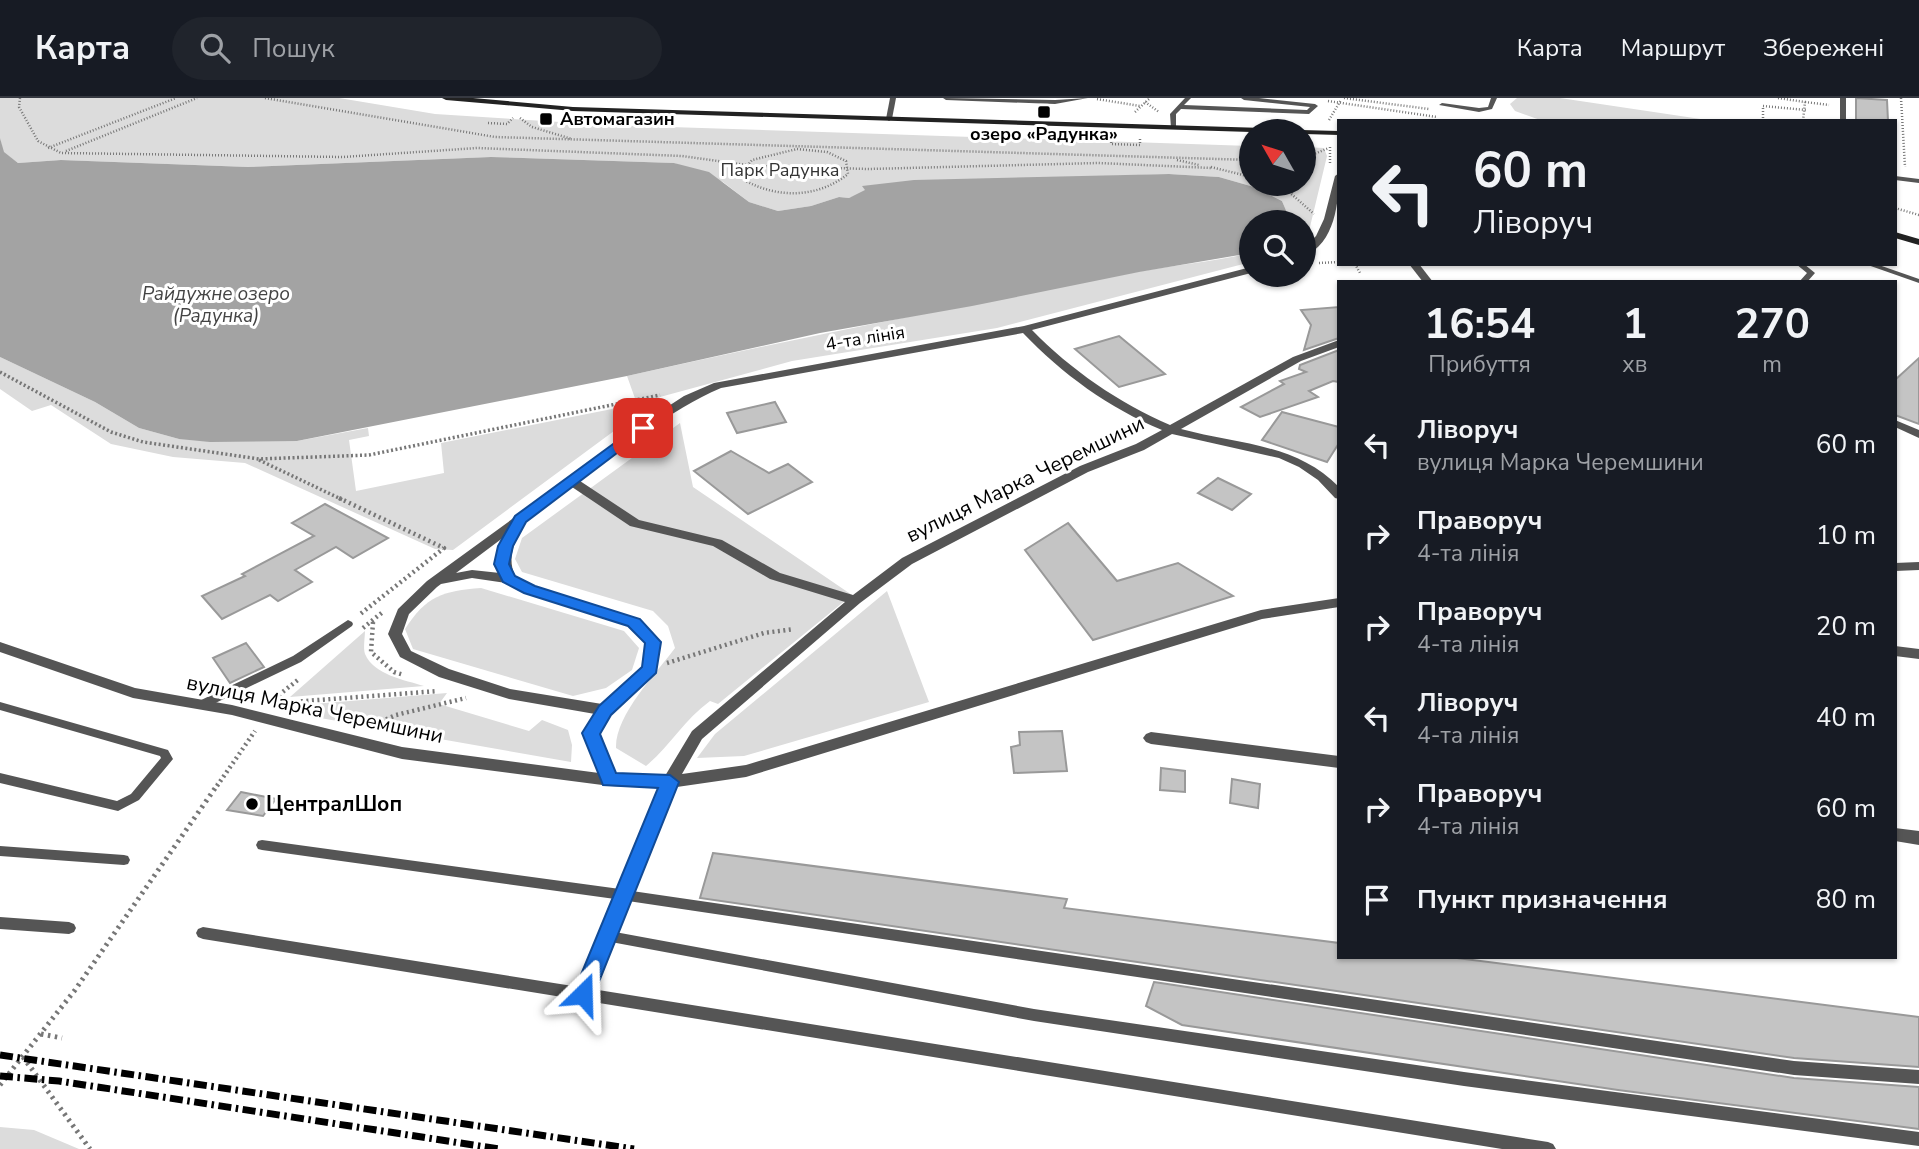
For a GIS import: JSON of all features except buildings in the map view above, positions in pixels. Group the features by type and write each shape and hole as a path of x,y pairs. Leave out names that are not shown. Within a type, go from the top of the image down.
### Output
{"street":[{"path":"446,98 573,108 1239,129"},
{"path":"1316,133 1337,134"},
{"path":"1316,242 1328,226 1337,185"},
{"path":"1328,226 1337,228"},
{"path":"1897,236 1919,242"},
{"path":"1416,266 1426,280"},
{"name":"4-та лінія","path":"605,710 509,694 443,673 405,654 395,634 403,612 432,584 571,481 688,398 718,385 1025,329 1239,273"},
{"path":"1025,329 1063,363 1142,418 1172,430 1289,457 1310,467 1337,492"},
{"name":"вулиця Марка Черемшини","path":"670,782 697,735 855,600 907,561 1084,469 1140,447 1285,366 1337,344"},
{"path":"1897,424 1919,434"},
{"path":"571,481 635,523 717,543 775,576 855,600"},
{"name":"4-та лінія","path":"509,579 502,564 503,555 520,519"},
{"path":"1897,567 1919,566"},
{"name":"4-та лінія","path":"432,584 472,574 509,579 530,590 634,623 653,642 650,669"},
{"name":"вулиця Марка Черемшини","path":"0,647 133,693 201,705 402,753 610,780 670,782 746,771 1261,615 1337,602"},
{"path":"1897,651 1919,654"},
{"path":"610,780 591,733 605,710 650,669"},
{"path":"1151,738 1337,762"},
{"path":"1897,834 1919,838"}],"lane":[{"path":"889,119 893,98"},
{"path":"946,98 1065,102 1085,98"},
{"path":"1173,127 1173,114 1188,98"},
{"path":"1180,107 1308,112 1315,106 1244,98"},
{"path":"1442,105 1483,110 1490,108 1494,98"},
{"path":"1843,98 1843,119"},
{"path":"1897,178 1919,181"},
{"path":"1802,266 1811,273 1805,280"},
{"path":"1874,266 1919,281"},
{"path":"201,705 298,659 348,624"},
{"path":"0,706 164,753 167,759 135,797 118,806 0,778"},
{"path":"583,994 670,782"},
{"path":"262,845 624,895 1780,1066 1919,1077"},
{"path":"0,851 124,860"},
{"path":"0,923 69,929"},
{"path":"203,933 1548,1149"},
{"path":"607,936 1034,1015 1464,1079 1919,1139"}],"path":[{"path":"20,98 19,107 38,141 61,153 279,158 487,148 682,156 745,166 849,169 1098,163 1212,168"},
{"path":"47,148 176,98"},
{"path":"61,153 197,98"},
{"path":"265,98 484,136 1239,160"},
{"path":"1134,113 1150,98"},
{"path":"1328,120 1343,98 1431,109 1442,105"},
{"path":"1778,98 1843,107"},
{"path":"1901,98 1906,179"},
{"path":"1093,99 1141,106"},
{"path":"1318,100 1445,119"},
{"path":"1146,102 1163,114"},
{"path":"1804,119 1805,102"},
{"path":"1763,119 1763,106 1806,110"},
{"path":"496,116 488,122 507,124"},
{"path":"519,117 532,127 574,140"},
{"path":"484,136 497,123"},
{"path":"1111,144 1140,145"},
{"path":"736,150 745,145"},
{"path":"1124,145 1124,156"},
{"path":"1316,152 1329,146 1332,157 1329,169"},
{"path":"800,148 838,156 846,161 849,169 842,181 831,186 783,193 753,186 744,180 741,173 745,166 764,154 800,148"},
{"path":"1098,163 1124,156"},
{"path":"1162,158 1239,174"},
{"path":"1293,196 1315,216 1318,204"},
{"path":"1897,209 1919,215"},
{"path":"1356,266 1360,273"},
{"path":"0,372 111,432 142,442 259,459 369,455 664,394"},
{"path":"259,459 444,548 348,624"},
{"path":"650,669 764,633 828,624"},
{"path":"338,738 396,715 477,695 456,690"},
{"path":"268,704 442,691"},
{"path":"0,1085 41,1034 262,720"},
{"path":"41,1034 62,1038"},
{"path":"23,1057 90,1149"}],"green space":[{"name":"Парк Радунка","path":"0,98 339,98 435,114 608,125 1239,146 1239,183 1219,177 1169,174 891,183 849,198 839,197 811,206 778,211 749,202 723,182 674,163 491,157 248,167 61,160 18,163 3,152 0,138"},
{"path":"1517,98 1560,98 1701,119 1537,119 1515,111 1510,104"},
{"name":"Парк Радунка","path":"1316,148 1324,148 1327,156 1314,210 1286,210 1282,201 1272,196 1316,196"},
{"path":"1239,255 1239,265 997,328 792,361 660,397 453,550 435,549 245,463 173,457 111,444 51,405 32,411 0,389 0,357 95,402 139,428 179,439 297,441 368,428 369,436 349,440 356,491 444,473 441,443 637,404 627,376 817,335 1136,272"},
{"path":"680,423 693,487 852,595 718,704 710,701 701,708 646,766 616,748 617,735 638,695 675,648 668,626 653,611 522,572 515,559 522,538"},
{"path":"481,588 624,631 639,648 632,670 606,688 573,696 413,649 405,629 420,609 437,597"},
{"path":"887,591 929,702 744,756 697,758 715,734"},
{"path":"365,631 365,654 375,667 391,676 424,686 290,697"},
{"path":"447,693 439,704 529,731 542,720 568,730 572,745 571,762 286,712 289,706"},
{"path":"0,1127 34,1130 79,1149 0,1149"}],"water":[{"name":"Райдужне озеро (Радунка)","path":"0,138 4,152 18,163 61,160 248,167 491,157 674,163 709,172 749,202 778,211 811,206 839,197 849,198 865,190 862,186 914,180 1169,174 1219,177 1239,183 1239,196 1272,196 1282,201 1286,210 1239,210 1239,255 820,333 627,376 297,441 210,442 179,439 139,428 95,402 0,357"}],"railway":[{"path":"0,1055 634,1149"},
{"path":"0,1076 59,1081 499,1149"}],"place":[{"name":"озеро «Радунка»","path":"1044,112"},
{"name":"Автомагазин","path":"546,119"},
{"name":"ЦентралШоп","path":"252,804"}],"route":[{"path":"583,994 670,782 610,780 591,733 605,710 650,669 653,642 634,623 530,590 509,579 502,564 505,546 520,519 643,428"}]}
